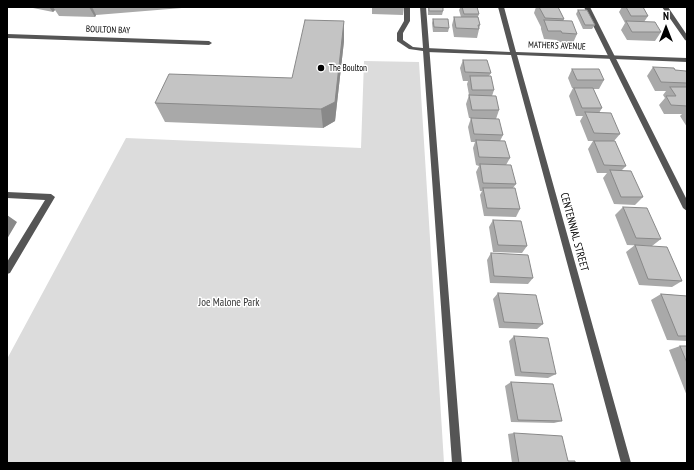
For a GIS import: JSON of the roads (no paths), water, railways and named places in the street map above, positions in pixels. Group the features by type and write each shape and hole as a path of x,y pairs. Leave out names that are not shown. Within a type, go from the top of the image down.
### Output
{"street":[{"name":"MATHERS AVENUE","path":"407,7 407,21 400,33 400,41 411,48 426,50 687,60"},
{"path":"423,7 457,463"},
{"name":"CENTENNIAL STREET","path":"501,7 626,463"},
{"path":"587,7 687,208"},
{"path":"664,7 687,39"},
{"name":"BOULTON BAY","path":"7,36 209,43"},
{"path":"7,195 51,197 7,270"}],"place":[{"name":"The Boulton","path":"321,68"}],"park label":[{"name":"Joe Malone Park","path":"229,303"}]}
